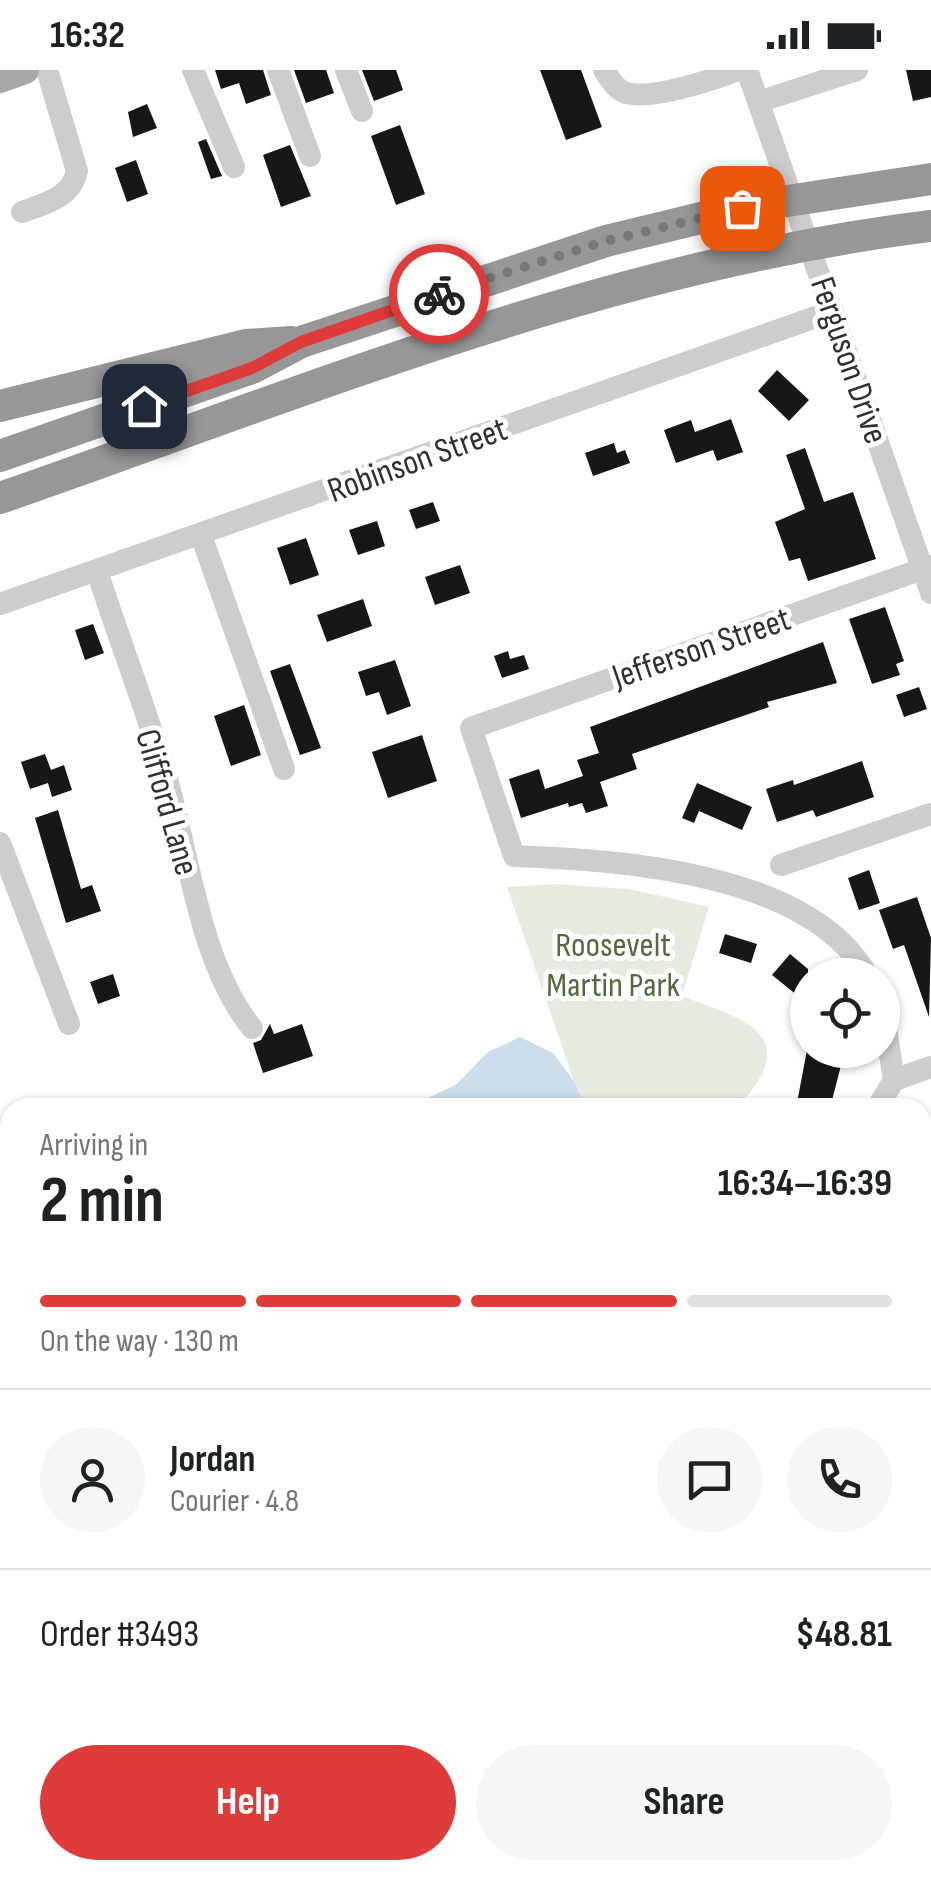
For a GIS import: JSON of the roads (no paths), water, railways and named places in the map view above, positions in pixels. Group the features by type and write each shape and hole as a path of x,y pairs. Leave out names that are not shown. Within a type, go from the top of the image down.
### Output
{"highway":[{"path":"0,456 252,368 301,342 590,246 742,208 931,179"},
{"path":"0,498 568,301 759,254 858,234 931,226"},
{"path":"0,406 246,345 301,342"}],"street":[{"path":"193,70 234,167"},
{"path":"278,70 310,156"},
{"path":"346,70 362,111"},
{"path":"604,70 614,86 627,93 671,89 738,70"},
{"name":"Ferguson Drive","path":"747,70 927,568 931,593"},
{"path":"758,102 856,70"},
{"path":"22,72 77,171 73,186 58,199 22,212"},
{"name":"Robinson Street","path":"0,604 832,311"},
{"path":"201,535 284,769"},
{"name":"Jefferson Street","path":"857,958 824,927 740,886 637,862 514,856 472,728 927,568"},
{"name":"Clifford Lane","path":"97,571 166,779 190,862 195,904 252,1028"},
{"path":"781,865 931,814"},
{"path":"0,843 5,870 70,1024"},
{"path":"883,1098 894,1080 931,1067"},
{"path":"892,1068 894,1080"}],"water":[{"path":"520,1037 553,1053 581,1098 428,1098 457,1084 488,1052"}],"park label":[{"name":"Roosevelt Martin Park","path":"613,964"}]}
